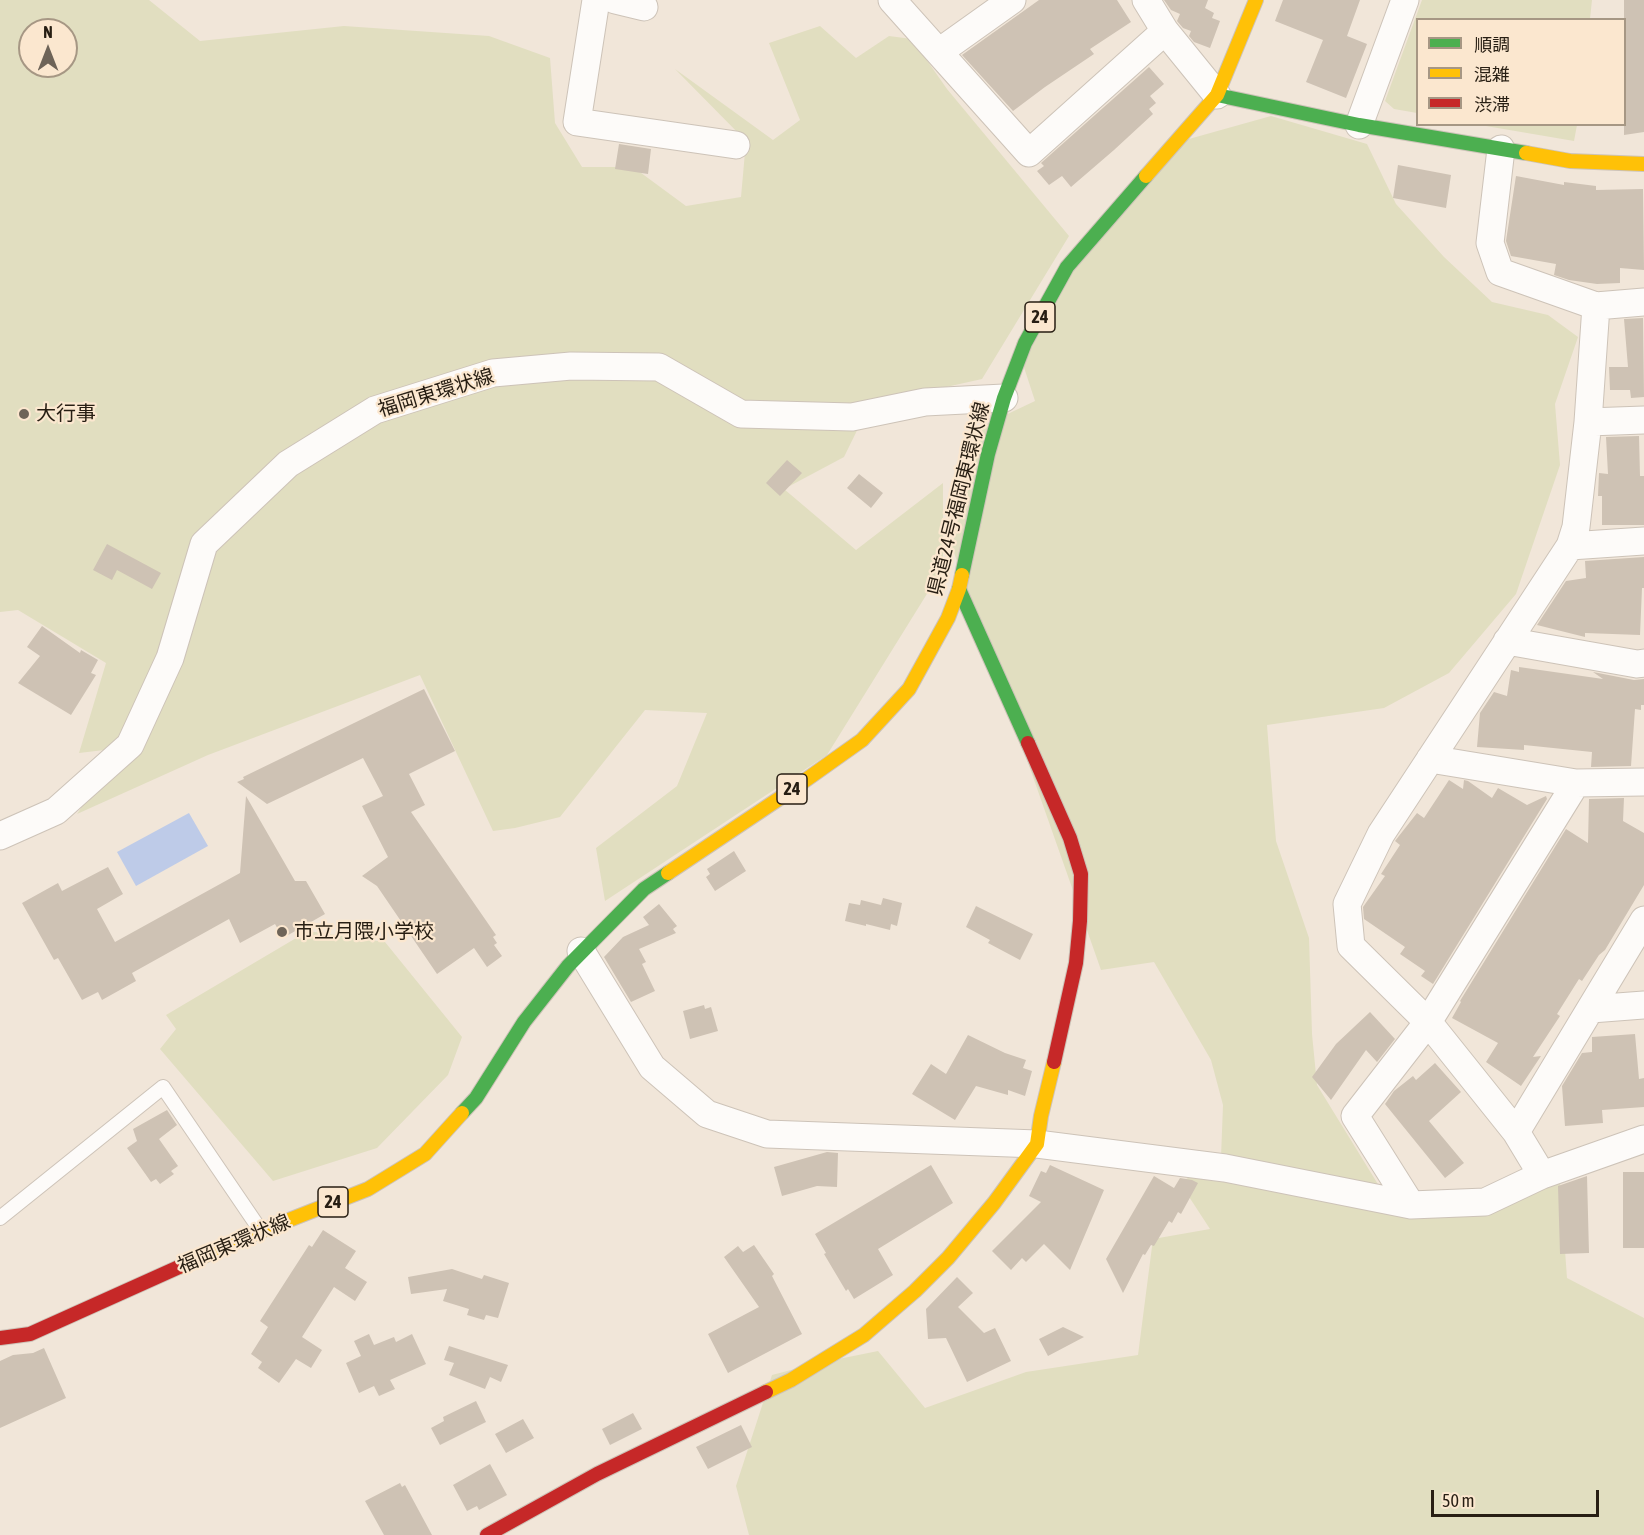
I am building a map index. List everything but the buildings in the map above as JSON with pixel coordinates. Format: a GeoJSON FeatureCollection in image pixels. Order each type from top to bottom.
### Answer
{"type":"FeatureCollection","features":[{"type":"Feature","properties":{"kind":"main road","name":"県道24号福岡東環状線"},"geometry":{"type":"LineString","coordinates":[[581,951],[644,888],[862,740],[909,689],[948,618],[959,589],[988,454],[1004,398],[1025,344],[1067,267],[1217,95],[1256,0]]}},
{"type":"Feature","properties":{"kind":"main road"},"geometry":{"type":"LineString","coordinates":[[1217,95],[1359,125],[1570,161],[1644,164]]}},
{"type":"Feature","properties":{"kind":"main road"},"geometry":{"type":"LineString","coordinates":[[487,1535],[597,1474],[791,1380],[864,1335],[915,1291],[948,1258],[994,1203],[1037,1144],[1041,1116],[1076,963],[1081,874],[1070,838],[959,589]]}},
{"type":"Feature","properties":{"kind":"main road","name":"福岡東環状線"},"geometry":{"type":"LineString","coordinates":[[0,1338],[30,1334],[261,1231],[368,1188],[425,1154],[476,1098],[524,1022],[581,951]]}},
{"type":"Feature","properties":{"kind":"street"},"geometry":{"type":"LineString","coordinates":[[596,0],[577,122],[736,145]]}},
{"type":"Feature","properties":{"kind":"street"},"geometry":{"type":"LineString","coordinates":[[615,0],[644,7]]}},
{"type":"Feature","properties":{"kind":"street"},"geometry":{"type":"LineString","coordinates":[[892,0],[1029,153],[1166,31]]}},
{"type":"Feature","properties":{"kind":"street"},"geometry":{"type":"LineString","coordinates":[[939,52],[1012,0]]}},
{"type":"Feature","properties":{"kind":"street"},"geometry":{"type":"LineString","coordinates":[[1146,0],[1166,31],[1217,95]]}},
{"type":"Feature","properties":{"kind":"street"},"geometry":{"type":"LineString","coordinates":[[1359,125],[1405,0]]}},
{"type":"Feature","properties":{"kind":"street"},"geometry":{"type":"LineString","coordinates":[[1501,149],[1490,243],[1500,272],[1596,306],[1644,302]]}},
{"type":"Feature","properties":{"kind":"street"},"geometry":{"type":"LineString","coordinates":[[1542,1175],[1516,1132],[1428,1022],[1351,946],[1347,904],[1381,834],[1570,546],[1576,527],[1588,422],[1596,306]]}},
{"type":"Feature","properties":{"kind":"street","name":"福岡東環状線"},"geometry":{"type":"LineString","coordinates":[[0,836],[56,812],[130,745],[170,658],[204,544],[288,464],[375,410],[493,373],[571,366],[659,367],[741,414],[852,417],[925,402],[1004,398]]}},
{"type":"Feature","properties":{"kind":"street"},"geometry":{"type":"LineString","coordinates":[[1588,422],[1644,420]]}},
{"type":"Feature","properties":{"kind":"street"},"geometry":{"type":"LineString","coordinates":[[1570,546],[1644,541]]}},
{"type":"Feature","properties":{"kind":"street"},"geometry":{"type":"LineString","coordinates":[[1507,641],[1637,664],[1644,663]]}},
{"type":"Feature","properties":{"kind":"street"},"geometry":{"type":"LineString","coordinates":[[1430,759],[1576,783],[1644,782]]}},
{"type":"Feature","properties":{"kind":"street"},"geometry":{"type":"LineString","coordinates":[[1411,1205],[1355,1116],[1428,1022],[1576,783]]}},
{"type":"Feature","properties":{"kind":"street"},"geometry":{"type":"LineString","coordinates":[[1516,1132],[1644,920]]}},
{"type":"Feature","properties":{"kind":"street"},"geometry":{"type":"LineString","coordinates":[[581,951],[652,1066],[707,1114],[767,1134],[1037,1144],[1225,1168],[1411,1205],[1485,1202],[1542,1175],[1644,1139]]}},
{"type":"Feature","properties":{"kind":"street"},"geometry":{"type":"LineString","coordinates":[[1591,1009],[1644,1005]]}},
{"type":"Feature","properties":{"kind":"lane"},"geometry":{"type":"LineString","coordinates":[[0,1218],[163,1087],[261,1231]]}},
{"type":"Feature","properties":{"kind":"shaded area"},"geometry":{"type":"Polygon","coordinates":[[[0,0],[149,0],[200,41],[344,26],[489,36],[550,58],[555,123],[582,167],[633,167],[686,206],[741,197],[746,141],[675,69],[773,140],[800,120],[769,43],[820,26],[856,58],[889,36],[912,39],[947,89],[1069,236],[982,379],[870,404],[844,457],[784,489],[856,550],[943,483],[943,568],[827,755],[605,901],[596,848],[677,786],[707,713],[645,710],[560,817],[515,828],[493,831],[420,675],[208,755],[77,814],[121,748],[79,753],[106,663],[18,610],[0,612],[0,0]]]}},
{"type":"Feature","properties":{"kind":"shaded area"},"geometry":{"type":"Polygon","coordinates":[[[1422,0],[1592,0],[1590,18],[1416,18],[1416,113],[1394,109],[1385,101],[1422,0]]]}},
{"type":"Feature","properties":{"kind":"shaded area"},"geometry":{"type":"Polygon","coordinates":[[[1271,116],[1367,144],[1396,204],[1444,257],[1492,302],[1548,315],[1578,337],[1555,404],[1560,465],[1516,594],[1449,673],[1384,708],[1267,725],[1276,841],[1309,938],[1312,1034],[1317,1085],[1395,1212],[1560,1181],[1567,1278],[1644,1318],[1644,1535],[749,1535],[736,1486],[772,1375],[878,1351],[925,1408],[1026,1372],[1138,1355],[1153,1239],[1210,1229],[1180,1183],[1221,1157],[1223,1105],[1211,1060],[1154,962],[1101,970],[952,547],[976,429],[1035,401],[1016,343],[1171,144],[1271,116]]]}},
{"type":"Feature","properties":{"kind":"shaded area"},"geometry":{"type":"Polygon","coordinates":[[[1486,126],[1577,126],[1574,141],[1486,126]]]}},
{"type":"Feature","properties":{"kind":"shaded area"},"geometry":{"type":"Polygon","coordinates":[[[308,931],[385,942],[462,1037],[448,1075],[377,1148],[273,1181],[160,1049],[176,1029],[166,1015],[308,931]]]}},
{"type":"Feature","properties":{"kind":"water"},"geometry":{"type":"Polygon","coordinates":[[[189,813],[208,846],[136,886],[117,852],[189,813]]]}},
{"type":"Feature","properties":{"kind":"traffic: fast"},"geometry":{"type":"LineString","coordinates":[[1217,95],[1359,125],[1526,153]]}},
{"type":"Feature","properties":{"kind":"traffic: fast"},"geometry":{"type":"LineString","coordinates":[[962,575],[988,454],[1004,398],[1025,343],[1067,267],[1146,176]]}},
{"type":"Feature","properties":{"kind":"traffic: fast"},"geometry":{"type":"LineString","coordinates":[[959,589],[1028,743]]}},
{"type":"Feature","properties":{"kind":"traffic: fast"},"geometry":{"type":"LineString","coordinates":[[462,1113],[476,1098],[524,1022],[568,966],[644,889],[668,873]]}},
{"type":"Feature","properties":{"kind":"traffic: slow"},"geometry":{"type":"LineString","coordinates":[[1146,176],[1217,95],[1256,0]]}},
{"type":"Feature","properties":{"kind":"traffic: slow"},"geometry":{"type":"LineString","coordinates":[[1526,153],[1570,161],[1644,164]]}},
{"type":"Feature","properties":{"kind":"traffic: slow"},"geometry":{"type":"LineString","coordinates":[[668,873],[862,740],[909,689],[948,618],[962,575]]}},
{"type":"Feature","properties":{"kind":"traffic: slow"},"geometry":{"type":"LineString","coordinates":[[766,1392],[791,1380],[864,1335],[915,1291],[948,1258],[994,1203],[1037,1144],[1054,1062]]}},
{"type":"Feature","properties":{"kind":"traffic: slow"},"geometry":{"type":"LineString","coordinates":[[179,1267],[261,1231],[368,1189],[425,1154],[462,1113]]}},
{"type":"Feature","properties":{"kind":"traffic: jam"},"geometry":{"type":"LineString","coordinates":[[1028,743],[1070,838],[1081,874],[1076,963],[1054,1062]]}},
{"type":"Feature","properties":{"kind":"traffic: jam"},"geometry":{"type":"LineString","coordinates":[[0,1338],[30,1334],[179,1267]]}},
{"type":"Feature","properties":{"kind":"traffic: jam"},"geometry":{"type":"LineString","coordinates":[[487,1535],[597,1474],[766,1392]]}},
{"type":"Feature","properties":{"kind":"place","name":"大行事"},"geometry":{"type":"Point","coordinates":[24,414]}},
{"type":"Feature","properties":{"kind":"place","name":"市立月隈小学校"},"geometry":{"type":"Point","coordinates":[282,932]}}]}
